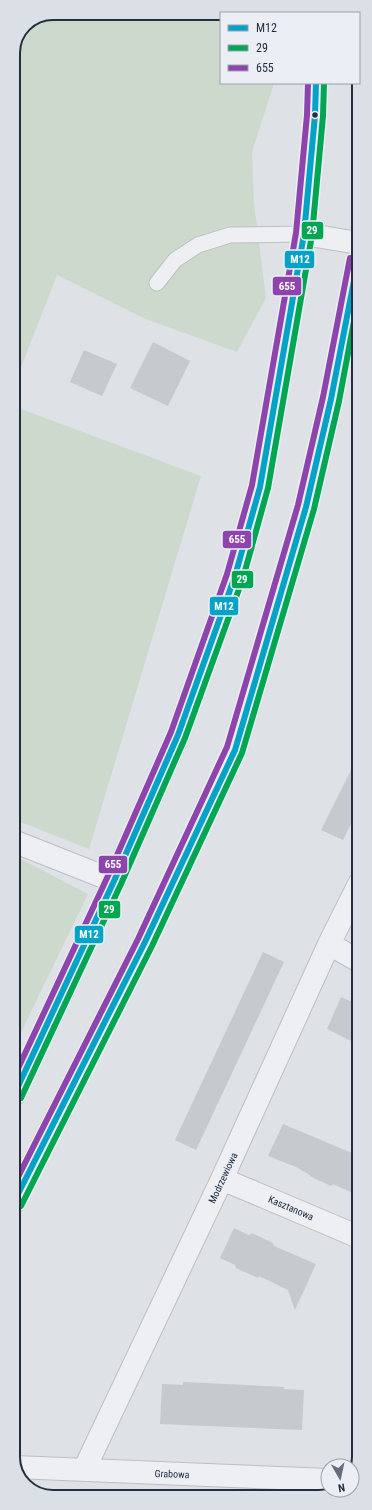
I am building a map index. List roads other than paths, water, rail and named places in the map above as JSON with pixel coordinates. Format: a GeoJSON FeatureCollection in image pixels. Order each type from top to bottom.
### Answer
{"type":"FeatureCollection","features":[{"type":"Feature","properties":{"kind":"main road"},"geometry":{"type":"LineString","coordinates":[[20,1082],[114,881],[178,735],[236,576],[260,487],[304,234],[315,115],[316,84]]}},
{"type":"Feature","properties":{"kind":"main road"},"geometry":{"type":"LineString","coordinates":[[20,1190],[145,942],[234,750],[306,507],[331,399],[352,291]]}},
{"type":"Feature","properties":{"kind":"street"},"geometry":{"type":"LineString","coordinates":[[304,234],[352,242]]}},
{"type":"Feature","properties":{"kind":"street"},"geometry":{"type":"LineString","coordinates":[[20,844],[114,881]]}},
{"type":"Feature","properties":{"kind":"street","name":"Modrzewiowa"},"geometry":{"type":"LineString","coordinates":[[84,1470],[222,1179],[329,944],[352,898]]}},
{"type":"Feature","properties":{"kind":"street"},"geometry":{"type":"LineString","coordinates":[[329,944],[352,957]]}},
{"type":"Feature","properties":{"kind":"street","name":"Kasztanowa"},"geometry":{"type":"LineString","coordinates":[[222,1179],[352,1235]]}},
{"type":"Feature","properties":{"kind":"street","name":"Grabowa"},"geometry":{"type":"LineString","coordinates":[[22,1467],[320,1480]]}},
{"type":"Feature","properties":{"kind":"lane"},"geometry":{"type":"LineString","coordinates":[[157,283],[175,260],[198,245],[230,235],[304,234]]}}]}
